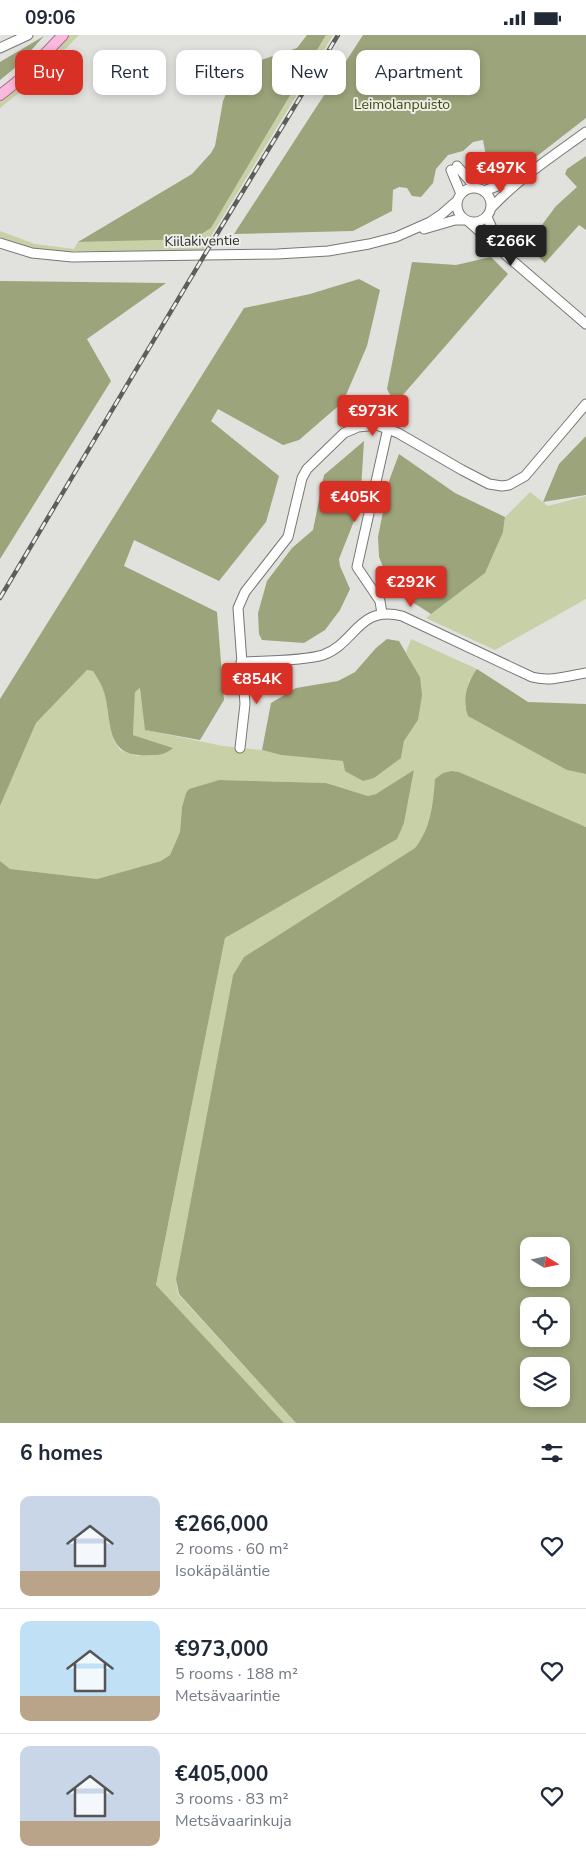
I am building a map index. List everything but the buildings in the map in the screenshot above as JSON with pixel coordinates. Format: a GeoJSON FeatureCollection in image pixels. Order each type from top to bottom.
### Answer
{"type":"FeatureCollection","features":[{"type":"Feature","properties":{"kind":"main road"},"geometry":{"type":"LineString","coordinates":[[0,95],[23,77],[63,35]]}},
{"type":"Feature","properties":{"kind":"street"},"geometry":{"type":"LineString","coordinates":[[0,48],[28,35]]}},
{"type":"Feature","properties":{"kind":"street"},"geometry":{"type":"LineString","coordinates":[[466,221],[478,222],[489,213],[505,193],[527,174],[586,132]]}},
{"type":"Feature","properties":{"kind":"street"},"geometry":{"type":"LineString","coordinates":[[507,256],[494,235],[489,213],[490,199],[454,168],[459,197],[458,213],[466,221],[586,324]]}},
{"type":"Feature","properties":{"kind":"street"},"geometry":{"type":"LineString","coordinates":[[459,197],[467,189],[480,190],[527,174]]}},
{"type":"Feature","properties":{"kind":"street","name":"Kiilakiventie"},"geometry":{"type":"LineString","coordinates":[[405,234],[442,215],[459,197]]}},
{"type":"Feature","properties":{"kind":"street","name":"Kiilakiventie"},"geometry":{"type":"LineString","coordinates":[[0,243],[32,253],[72,257],[277,254],[328,251],[369,245],[455,220],[466,221]]}},
{"type":"Feature","properties":{"kind":"street"},"geometry":{"type":"LineString","coordinates":[[240,748],[245,704],[237,615],[240,600],[288,537],[304,473],[344,433],[366,425],[388,428],[489,484],[502,486],[515,482],[525,476],[586,403]]}},
{"type":"Feature","properties":{"kind":"street"},"geometry":{"type":"LineString","coordinates":[[382,614],[380,601],[357,567],[388,428]]}},
{"type":"Feature","properties":{"kind":"street"},"geometry":{"type":"LineString","coordinates":[[241,662],[302,658],[325,654],[335,648],[368,618],[382,614],[402,617],[539,679],[555,679],[586,673]]}},
{"type":"Feature","properties":{"kind":"green space"},"geometry":{"type":"Polygon","coordinates":[[[69,35],[79,35],[64,50],[54,50],[69,35]]]}},
{"type":"Feature","properties":{"kind":"green space"},"geometry":{"type":"Polygon","coordinates":[[[307,35],[326,35],[317,50],[291,50],[297,48],[307,35]]]}},
{"type":"Feature","properties":{"kind":"green space"},"geometry":{"type":"Polygon","coordinates":[[[326,35],[333,35],[324,50],[317,50],[326,35]]]}},
{"type":"Feature","properties":{"kind":"green space","name":"Leimolanpuisto"},"geometry":{"type":"Polygon","coordinates":[[[363,35],[586,35],[586,118],[537,156],[486,156],[483,140],[473,142],[463,151],[448,155],[436,169],[433,183],[421,197],[412,196],[407,188],[399,187],[393,190],[392,211],[353,231],[234,234],[324,95],[346,95],[346,61],[363,35]]]}},
{"type":"Feature","properties":{"kind":"green space"},"geometry":{"type":"Polygon","coordinates":[[[44,36],[31,50],[20,50],[44,36]]]}},
{"type":"Feature","properties":{"kind":"green space"},"geometry":{"type":"Polygon","coordinates":[[[15,53],[15,68],[0,80],[0,62],[15,53]]]}},
{"type":"Feature","properties":{"kind":"green space"},"geometry":{"type":"Polygon","coordinates":[[[272,56],[272,95],[290,95],[211,228],[193,239],[78,242],[192,174],[215,146],[225,95],[262,95],[262,60],[272,56]]]}},
{"type":"Feature","properties":{"kind":"green space"},"geometry":{"type":"Polygon","coordinates":[[[15,88],[16,95],[0,108],[0,100],[15,88]]]}},
{"type":"Feature","properties":{"kind":"green space"},"geometry":{"type":"Polygon","coordinates":[[[290,95],[297,95],[202,251],[53,251],[33,248],[0,237],[0,231],[35,244],[74,249],[78,242],[193,238],[211,228],[290,95]]]}},
{"type":"Feature","properties":{"kind":"green space"},"geometry":{"type":"Polygon","coordinates":[[[586,156],[586,230],[579,225],[545,263],[527,245],[556,206],[577,187],[565,174],[567,169],[586,156]]]}},
{"type":"Feature","properties":{"kind":"green space"},"geometry":{"type":"Polygon","coordinates":[[[491,257],[508,274],[395,404],[387,389],[412,262],[456,265],[491,257]]]}},
{"type":"Feature","properties":{"kind":"green space"},"geometry":{"type":"Polygon","coordinates":[[[359,279],[380,290],[367,346],[343,402],[299,440],[283,445],[218,409],[211,421],[279,476],[266,522],[219,581],[134,540],[124,566],[217,612],[224,700],[200,740],[145,730],[140,688],[135,692],[133,735],[173,748],[155,755],[134,754],[124,751],[117,744],[113,736],[102,687],[93,671],[87,670],[36,723],[0,806],[0,699],[244,308],[310,294],[359,279]]]}},
{"type":"Feature","properties":{"kind":"green space"},"geometry":{"type":"Polygon","coordinates":[[[0,281],[166,283],[87,339],[111,381],[0,559],[0,281]]]}},
{"type":"Feature","properties":{"kind":"green space"},"geometry":{"type":"Polygon","coordinates":[[[586,436],[586,495],[543,502],[559,464],[586,436]]]}},
{"type":"Feature","properties":{"kind":"green space"},"geometry":{"type":"Polygon","coordinates":[[[364,441],[360,506],[339,559],[350,589],[340,610],[325,630],[304,643],[262,640],[259,634],[258,613],[267,581],[292,548],[313,530],[324,475],[364,441]]]}},
{"type":"Feature","properties":{"kind":"green space"},"geometry":{"type":"Polygon","coordinates":[[[399,454],[455,493],[505,517],[503,532],[485,573],[431,614],[392,589],[379,557],[378,537],[389,481],[399,454]]]}},
{"type":"Feature","properties":{"kind":"green space"},"geometry":{"type":"Polygon","coordinates":[[[530,492],[548,506],[586,496],[586,599],[495,650],[426,618],[503,532],[505,517],[530,492]]]}},
{"type":"Feature","properties":{"kind":"green space"},"geometry":{"type":"Polygon","coordinates":[[[387,639],[399,641],[420,677],[422,695],[418,720],[404,741],[401,758],[374,778],[363,781],[345,771],[343,761],[281,755],[262,750],[271,703],[296,688],[338,681],[355,672],[376,648],[387,639]]]}},
{"type":"Feature","properties":{"kind":"green space"},"geometry":{"type":"Polygon","coordinates":[[[411,639],[477,669],[469,681],[465,707],[567,770],[586,774],[586,827],[459,772],[452,771],[435,779],[428,824],[415,848],[244,957],[233,975],[176,1279],[178,1294],[296,1423],[284,1423],[156,1286],[225,938],[396,839],[404,823],[414,771],[376,794],[368,796],[326,783],[219,780],[190,789],[186,793],[182,807],[180,832],[170,855],[161,861],[97,879],[10,869],[0,861],[0,806],[36,723],[87,670],[93,671],[104,690],[114,740],[120,750],[137,756],[173,748],[133,735],[135,691],[141,688],[146,730],[223,746],[262,750],[281,755],[343,761],[401,758],[404,741],[418,720],[420,677],[406,652],[411,639]]]}},
{"type":"Feature","properties":{"kind":"green space"},"geometry":{"type":"Polygon","coordinates":[[[477,669],[528,702],[586,704],[586,774],[567,770],[468,716],[465,704],[467,691],[477,669]]]}},
{"type":"Feature","properties":{"kind":"green space"},"geometry":{"type":"Polygon","coordinates":[[[414,770],[404,823],[397,839],[225,938],[156,1285],[284,1423],[0,1423],[0,861],[10,869],[97,879],[161,861],[170,855],[180,832],[182,807],[189,789],[219,780],[326,783],[368,796],[376,794],[414,770]]]}},
{"type":"Feature","properties":{"kind":"green space"},"geometry":{"type":"Polygon","coordinates":[[[459,772],[586,827],[586,1423],[296,1423],[179,1294],[176,1279],[233,975],[244,957],[415,848],[428,824],[435,779],[443,773],[459,772]]]}},
{"type":"Feature","properties":{"kind":"railway"},"geometry":{"type":"LineString","coordinates":[[0,598],[338,35]]}}]}
